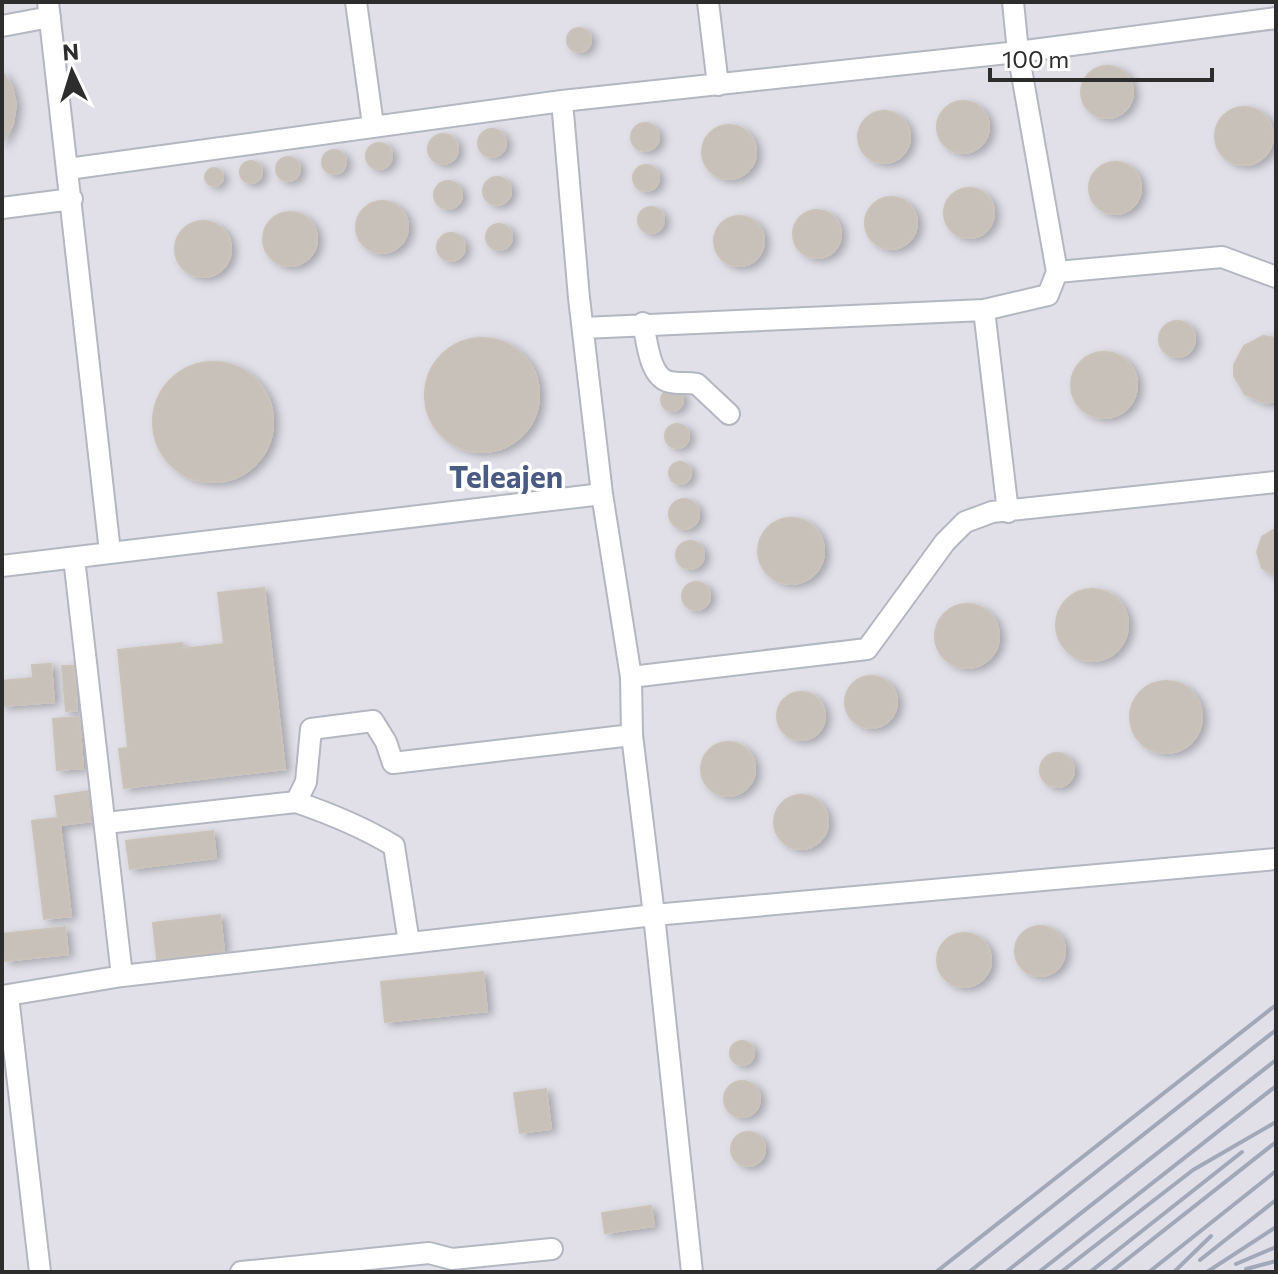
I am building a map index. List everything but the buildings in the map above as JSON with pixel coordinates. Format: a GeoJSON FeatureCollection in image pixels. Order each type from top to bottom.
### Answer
{"type":"FeatureCollection","features":[{"type":"Feature","properties":{"kind":"lane"},"geometry":{"type":"LineString","coordinates":[[356,2],[373,125]]}},
{"type":"Feature","properties":{"kind":"lane"},"geometry":{"type":"LineString","coordinates":[[708,2],[718,85]]}},
{"type":"Feature","properties":{"kind":"lane"},"geometry":{"type":"LineString","coordinates":[[583,328],[984,310],[1048,295],[1057,272],[1018,52],[1013,2]]}},
{"type":"Feature","properties":{"kind":"lane"},"geometry":{"type":"LineString","coordinates":[[2,26],[49,10],[110,552]]}},
{"type":"Feature","properties":{"kind":"lane"},"geometry":{"type":"LineString","coordinates":[[68,169],[562,101],[1018,52],[1276,18]]}},
{"type":"Feature","properties":{"kind":"lane"},"geometry":{"type":"LineString","coordinates":[[562,101],[602,494],[631,677],[632,735],[692,1272]]}},
{"type":"Feature","properties":{"kind":"lane"},"geometry":{"type":"LineString","coordinates":[[2,208],[72,199]]}},
{"type":"Feature","properties":{"kind":"lane"},"geometry":{"type":"LineString","coordinates":[[1057,272],[1222,257],[1276,277]]}},
{"type":"Feature","properties":{"kind":"lane"},"geometry":{"type":"LineString","coordinates":[[984,310],[1008,512]]}},
{"type":"Feature","properties":{"kind":"lane"},"geometry":{"type":"LineString","coordinates":[[643,323],[650,354],[661,377],[669,382],[697,384],[729,414]]}},
{"type":"Feature","properties":{"kind":"lane"},"geometry":{"type":"LineString","coordinates":[[631,677],[867,649],[945,542],[965,522],[992,512],[1276,482]]}},
{"type":"Feature","properties":{"kind":"lane"},"geometry":{"type":"LineString","coordinates":[[2,566],[602,494]]}},
{"type":"Feature","properties":{"kind":"lane"},"geometry":{"type":"LineString","coordinates":[[74,558],[122,976]]}},
{"type":"Feature","properties":{"kind":"lane"},"geometry":{"type":"LineString","coordinates":[[296,802],[306,782],[311,729],[373,721],[386,742],[393,763],[632,735]]}},
{"type":"Feature","properties":{"kind":"lane"},"geometry":{"type":"LineString","coordinates":[[106,823],[296,802],[365,828],[394,846],[409,943]]}},
{"type":"Feature","properties":{"kind":"lane"},"geometry":{"type":"LineString","coordinates":[[40,1272],[5,996],[122,976],[654,915],[1276,859]]}},
{"type":"Feature","properties":{"kind":"lane"},"geometry":{"type":"LineString","coordinates":[[241,1272],[429,1253],[452,1266],[552,1249]]}},
{"type":"Feature","properties":{"kind":"shaded area"},"geometry":{"type":"Polygon","coordinates":[[[2,2],[1276,2],[1276,1272],[2,1272],[2,2]]]}},
{"type":"Feature","properties":{"kind":"railway"},"geometry":{"type":"LineString","coordinates":[[936,1272],[1276,1005]]}},
{"type":"Feature","properties":{"kind":"railway"},"geometry":{"type":"LineString","coordinates":[[969,1272],[1276,1030]]}},
{"type":"Feature","properties":{"kind":"railway"},"geometry":{"type":"LineString","coordinates":[[1006,1272],[1276,1060]]}},
{"type":"Feature","properties":{"kind":"railway"},"geometry":{"type":"LineString","coordinates":[[1039,1272],[1276,1086]]}},
{"type":"Feature","properties":{"kind":"railway"},"geometry":{"type":"LineString","coordinates":[[1061,1272],[1193,1170],[1276,1122]]}},
{"type":"Feature","properties":{"kind":"railway"},"geometry":{"type":"LineString","coordinates":[[1111,1272],[1276,1142]]}},
{"type":"Feature","properties":{"kind":"railway"},"geometry":{"type":"LineString","coordinates":[[1090,1272],[1242,1152]]}},
{"type":"Feature","properties":{"kind":"railway"},"geometry":{"type":"LineString","coordinates":[[1149,1272],[1276,1171]]}},
{"type":"Feature","properties":{"kind":"railway"},"geometry":{"type":"LineString","coordinates":[[1200,1260],[1276,1200]]}},
{"type":"Feature","properties":{"kind":"railway"},"geometry":{"type":"LineString","coordinates":[[1207,1272],[1276,1227]]}},
{"type":"Feature","properties":{"kind":"railway"},"geometry":{"type":"LineString","coordinates":[[1174,1272],[1211,1236]]}},
{"type":"Feature","properties":{"kind":"railway"},"geometry":{"type":"LineString","coordinates":[[1236,1264],[1276,1247]]}},
{"type":"Feature","properties":{"kind":"railway"},"geometry":{"type":"LineString","coordinates":[[1246,1269],[1276,1261]]}},
{"type":"Feature","properties":{"kind":"district","name":"Teleajen"},"geometry":{"type":"Point","coordinates":[506,475]}}]}
